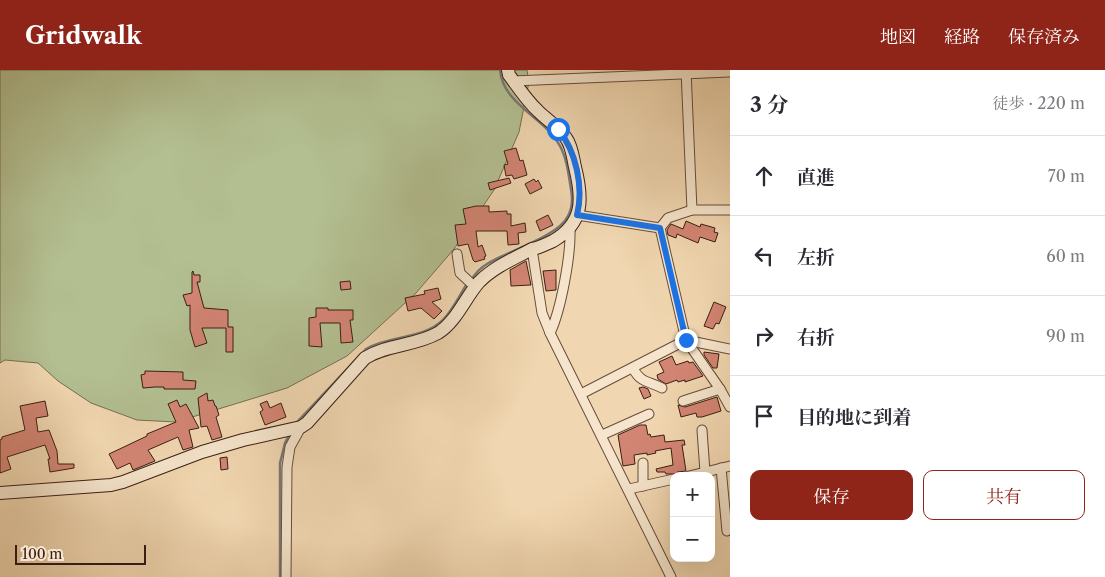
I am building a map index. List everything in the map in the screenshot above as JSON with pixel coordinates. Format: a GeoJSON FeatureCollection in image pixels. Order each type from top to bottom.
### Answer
{"type":"FeatureCollection","features":[{"type":"Feature","properties":{"kind":"street"},"geometry":{"type":"LineString","coordinates":[[686,72],[692,210]]}},
{"type":"Feature","properties":{"kind":"street"},"geometry":{"type":"LineString","coordinates":[[511,75],[730,72]]}},
{"type":"Feature","properties":{"kind":"street"},"geometry":{"type":"LineString","coordinates":[[0,493],[111,485],[202,452],[296,428],[307,423],[365,358],[377,351],[437,334],[446,327],[472,284],[490,272],[563,235],[570,229],[580,206],[578,181],[572,152],[567,140],[537,110],[511,75]]}},
{"type":"Feature","properties":{"kind":"street"},"geometry":{"type":"LineString","coordinates":[[660,228],[668,218],[692,210],[730,210]]}},
{"type":"Feature","properties":{"kind":"street"},"geometry":{"type":"LineString","coordinates":[[577,215],[660,228]]}},
{"type":"Feature","properties":{"kind":"street"},"geometry":{"type":"LineString","coordinates":[[660,228],[686,340],[720,388],[730,407]]}},
{"type":"Feature","properties":{"kind":"street"},"geometry":{"type":"LineString","coordinates":[[550,333],[556,320],[570,243],[570,229]]}},
{"type":"Feature","properties":{"kind":"street"},"geometry":{"type":"LineString","coordinates":[[532,250],[542,313],[550,333],[602,434],[671,577]]}},
{"type":"Feature","properties":{"kind":"street"},"geometry":{"type":"LineString","coordinates":[[457,254],[458,269],[472,284]]}},
{"type":"Feature","properties":{"kind":"street"},"geometry":{"type":"LineString","coordinates":[[581,394],[686,340],[730,349]]}},
{"type":"Feature","properties":{"kind":"street"},"geometry":{"type":"LineString","coordinates":[[633,368],[636,375],[641,379],[662,388]]}},
{"type":"Feature","properties":{"kind":"street"},"geometry":{"type":"LineString","coordinates":[[683,401],[720,388]]}},
{"type":"Feature","properties":{"kind":"street"},"geometry":{"type":"LineString","coordinates":[[602,434],[649,414]]}},
{"type":"Feature","properties":{"kind":"street"},"geometry":{"type":"LineString","coordinates":[[286,577],[287,467],[290,447],[296,428]]}},
{"type":"Feature","properties":{"kind":"street"},"geometry":{"type":"LineString","coordinates":[[702,430],[705,472],[726,467],[727,531]]}},
{"type":"Feature","properties":{"kind":"street"},"geometry":{"type":"LineString","coordinates":[[643,463],[644,486]]}},
{"type":"Feature","properties":{"kind":"street"},"geometry":{"type":"LineString","coordinates":[[629,489],[670,480]]}},
{"type":"Feature","properties":{"kind":"green space"},"geometry":{"type":"Polygon","coordinates":[[[0,70],[527,70],[529,82],[519,132],[494,190],[454,249],[416,293],[347,356],[287,388],[176,422],[137,420],[91,403],[58,381],[38,363],[5,360],[0,363],[0,70]]]}},
{"type":"Feature","properties":{"kind":"building"},"geometry":{"type":"Polygon","coordinates":[[[516,148],[520,161],[523,160],[527,175],[514,179],[512,175],[506,176],[504,165],[508,164],[504,151],[516,148]]]}},
{"type":"Feature","properties":{"kind":"building"},"geometry":{"type":"Polygon","coordinates":[[[509,178],[511,183],[490,190],[488,183],[509,178]]]}},
{"type":"Feature","properties":{"kind":"building"},"geometry":{"type":"Polygon","coordinates":[[[534,179],[536,182],[538,180],[542,188],[530,194],[525,184],[534,179]]]}},
{"type":"Feature","properties":{"kind":"building"},"geometry":{"type":"Polygon","coordinates":[[[489,206],[489,212],[507,211],[507,214],[511,214],[511,226],[525,223],[526,232],[518,233],[519,244],[508,245],[507,231],[476,231],[478,247],[482,245],[486,256],[484,257],[485,259],[475,262],[468,244],[458,246],[455,225],[466,224],[463,209],[489,206]]]}},
{"type":"Feature","properties":{"kind":"building"},"geometry":{"type":"Polygon","coordinates":[[[548,215],[553,225],[540,231],[536,221],[548,215]]]}},
{"type":"Feature","properties":{"kind":"building"},"geometry":{"type":"Polygon","coordinates":[[[686,221],[700,227],[701,224],[715,228],[714,232],[718,233],[715,242],[700,237],[698,243],[677,234],[676,238],[668,235],[667,230],[671,224],[683,229],[686,221]]]}},
{"type":"Feature","properties":{"kind":"building"},"geometry":{"type":"Polygon","coordinates":[[[526,261],[531,285],[511,286],[510,270],[526,261]]]}},
{"type":"Feature","properties":{"kind":"building"},"geometry":{"type":"Polygon","coordinates":[[[556,270],[556,290],[546,291],[543,271],[556,270]]]}},
{"type":"Feature","properties":{"kind":"building"},"geometry":{"type":"Polygon","coordinates":[[[193,271],[194,275],[200,275],[200,282],[197,282],[204,308],[228,310],[228,327],[233,327],[233,352],[226,352],[226,328],[202,328],[207,343],[195,347],[190,330],[190,305],[187,306],[183,295],[192,293],[193,271]]]}},
{"type":"Feature","properties":{"kind":"building"},"geometry":{"type":"Polygon","coordinates":[[[350,281],[351,289],[341,290],[340,282],[350,281]]]}},
{"type":"Feature","properties":{"kind":"building"},"geometry":{"type":"Polygon","coordinates":[[[438,288],[441,299],[432,302],[442,311],[434,319],[421,308],[408,311],[405,298],[425,294],[424,291],[438,288]]]}},
{"type":"Feature","properties":{"kind":"building"},"geometry":{"type":"Polygon","coordinates":[[[714,302],[726,307],[719,324],[716,323],[713,329],[704,326],[714,302]]]}},
{"type":"Feature","properties":{"kind":"building"},"geometry":{"type":"Polygon","coordinates":[[[316,308],[353,310],[353,320],[350,320],[353,342],[341,343],[340,323],[320,323],[322,347],[309,346],[309,318],[316,317],[316,308]]]}},
{"type":"Feature","properties":{"kind":"building"},"geometry":{"type":"Polygon","coordinates":[[[704,352],[719,354],[717,368],[713,368],[704,352]]]}},
{"type":"Feature","properties":{"kind":"building"},"geometry":{"type":"Polygon","coordinates":[[[672,356],[676,365],[688,361],[689,363],[693,362],[703,376],[685,382],[685,380],[678,382],[677,380],[666,384],[658,379],[657,375],[664,372],[659,362],[672,356]]]}},
{"type":"Feature","properties":{"kind":"building"},"geometry":{"type":"Polygon","coordinates":[[[145,371],[183,372],[183,380],[196,381],[195,389],[143,388],[141,375],[145,374],[145,371]]]}},
{"type":"Feature","properties":{"kind":"building"},"geometry":{"type":"Polygon","coordinates":[[[639,388],[648,389],[651,396],[644,399],[639,388]]]}},
{"type":"Feature","properties":{"kind":"building"},"geometry":{"type":"Polygon","coordinates":[[[207,393],[208,401],[213,400],[216,406],[219,415],[216,417],[222,437],[212,440],[207,426],[201,427],[198,398],[207,393]]]}},
{"type":"Feature","properties":{"kind":"building"},"geometry":{"type":"Polygon","coordinates":[[[717,397],[721,411],[702,417],[697,417],[696,413],[681,417],[678,405],[685,407],[717,397]]]}},
{"type":"Feature","properties":{"kind":"building"},"geometry":{"type":"Polygon","coordinates":[[[177,400],[180,407],[186,404],[199,428],[189,430],[193,447],[183,450],[178,437],[148,450],[155,461],[133,470],[130,463],[117,469],[109,454],[147,436],[147,434],[176,422],[168,404],[177,400]]]}},
{"type":"Feature","properties":{"kind":"building"},"geometry":{"type":"Polygon","coordinates":[[[45,401],[48,416],[36,418],[38,432],[49,430],[57,451],[58,464],[74,464],[74,468],[50,472],[48,459],[50,459],[45,445],[7,457],[11,469],[0,473],[0,440],[2,437],[25,430],[20,406],[45,401]]]}},
{"type":"Feature","properties":{"kind":"building"},"geometry":{"type":"Polygon","coordinates":[[[267,401],[270,408],[281,403],[286,417],[265,425],[260,412],[263,410],[260,404],[267,401]]]}},
{"type":"Feature","properties":{"kind":"building"},"geometry":{"type":"Polygon","coordinates":[[[640,425],[646,425],[648,435],[650,434],[651,437],[664,435],[665,442],[684,440],[685,445],[682,445],[686,471],[670,472],[670,474],[657,472],[656,469],[673,465],[671,448],[655,451],[656,453],[647,455],[647,453],[634,455],[635,464],[623,466],[618,435],[640,425]]]}},
{"type":"Feature","properties":{"kind":"building"},"geometry":{"type":"Polygon","coordinates":[[[227,457],[228,469],[221,470],[220,458],[227,457]]]}},
{"type":"Feature","properties":{"kind":"waterway"},"geometry":{"type":"LineString","coordinates":[[471,280],[487,264],[554,231],[568,216],[572,204],[568,168],[560,146],[545,127],[516,102],[503,82],[500,70]]}},
{"type":"Feature","properties":{"kind":"waterway"},"geometry":{"type":"LineString","coordinates":[[297,422],[366,349],[385,341],[426,331],[435,326],[450,312],[467,284]]}},
{"type":"Feature","properties":{"kind":"waterway"},"geometry":{"type":"LineString","coordinates":[[280,577],[280,463],[289,435]]}},
{"type":"Feature","properties":{"kind":"route"},"geometry":{"type":"LineString","coordinates":[[558,129],[567,140],[572,152],[578,181],[580,206],[577,215],[660,228],[686,340]]}}]}
